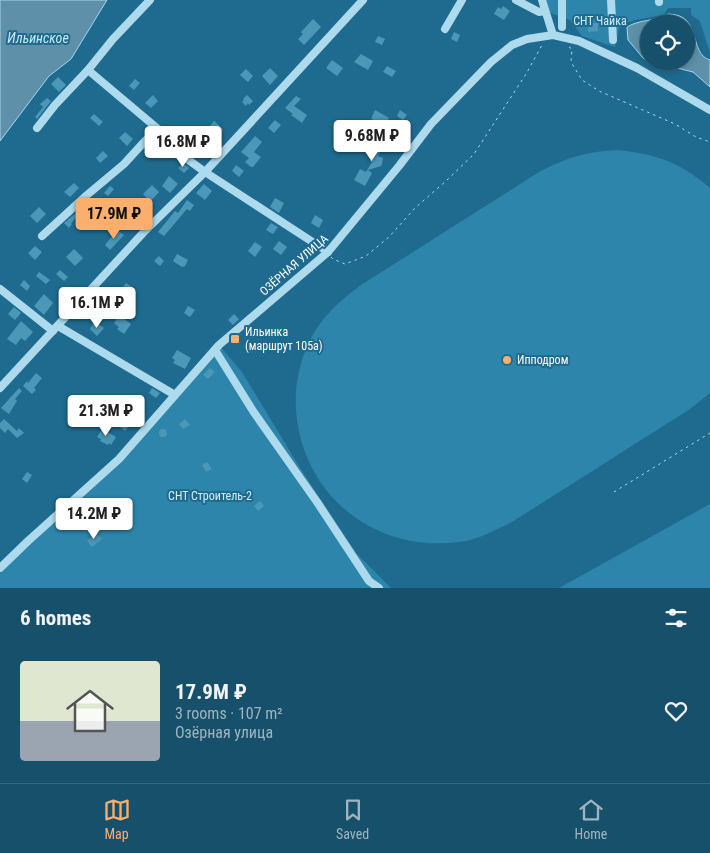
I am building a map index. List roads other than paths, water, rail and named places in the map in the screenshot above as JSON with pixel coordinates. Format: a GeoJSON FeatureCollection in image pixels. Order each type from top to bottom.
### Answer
{"type":"FeatureCollection","features":[{"type":"Feature","properties":{"kind":"street"},"geometry":{"type":"LineString","coordinates":[[37,128],[55,105],[150,0]]}},
{"type":"Feature","properties":{"kind":"street"},"geometry":{"type":"LineString","coordinates":[[0,388],[363,0]]}},
{"type":"Feature","properties":{"kind":"street"},"geometry":{"type":"LineString","coordinates":[[445,29],[462,0]]}},
{"type":"Feature","properties":{"kind":"street"},"geometry":{"type":"LineString","coordinates":[[516,0],[539,12],[545,11]]}},
{"type":"Feature","properties":{"kind":"street"},"geometry":{"type":"LineString","coordinates":[[542,0],[553,35],[578,41],[605,52],[710,110]]}},
{"type":"Feature","properties":{"kind":"street"},"geometry":{"type":"LineString","coordinates":[[562,0],[562,27]]}},
{"type":"Feature","properties":{"kind":"street"},"geometry":{"type":"LineString","coordinates":[[611,0],[613,40]]}},
{"type":"Feature","properties":{"kind":"street","name":"ОЗЁРНАЯ УЛИЦА"},"geometry":{"type":"LineString","coordinates":[[0,568],[119,459],[215,350],[328,252],[431,124],[491,62],[520,41],[553,35]]}},
{"type":"Feature","properties":{"kind":"street"},"geometry":{"type":"LineString","coordinates":[[88,70],[158,129],[168,144],[204,172],[328,252]]}},
{"type":"Feature","properties":{"kind":"street"},"geometry":{"type":"LineString","coordinates":[[42,236],[86,195],[124,164],[158,129]]}},
{"type":"Feature","properties":{"kind":"street"},"geometry":{"type":"LineString","coordinates":[[0,289],[56,328],[175,394]]}},
{"type":"Feature","properties":{"kind":"street"},"geometry":{"type":"LineString","coordinates":[[215,350],[253,412],[317,502],[369,580],[379,588]]}},
{"type":"Feature","properties":{"kind":"water","name":"Ильинское"},"geometry":{"type":"Polygon","coordinates":[[[0,0],[107,0],[71,59],[49,76],[0,141],[0,0]]]}},
{"type":"Feature","properties":{"kind":"water"},"geometry":{"type":"Polygon","coordinates":[[[640,22],[640,54],[628,40],[627,27],[640,22]]]}},
{"type":"Feature","properties":{"kind":"water"},"geometry":{"type":"Polygon","coordinates":[[[695,38],[703,56],[710,60],[710,87],[693,72],[685,70],[695,70],[695,38]]]}},
{"type":"Feature","properties":{"kind":"place","name":"Ильинка (маршрут 105а)"},"geometry":{"type":"Point","coordinates":[235,339]}},
{"type":"Feature","properties":{"kind":"place","name":"Ипподром"},"geometry":{"type":"Point","coordinates":[507,360]}},
{"type":"Feature","properties":{"kind":"park label","name":"СНТ Чайка"},"geometry":{"type":"Point","coordinates":[600,21]}},
{"type":"Feature","properties":{"kind":"park label","name":"СНТ Строитель-2"},"geometry":{"type":"Point","coordinates":[210,496]}}]}
